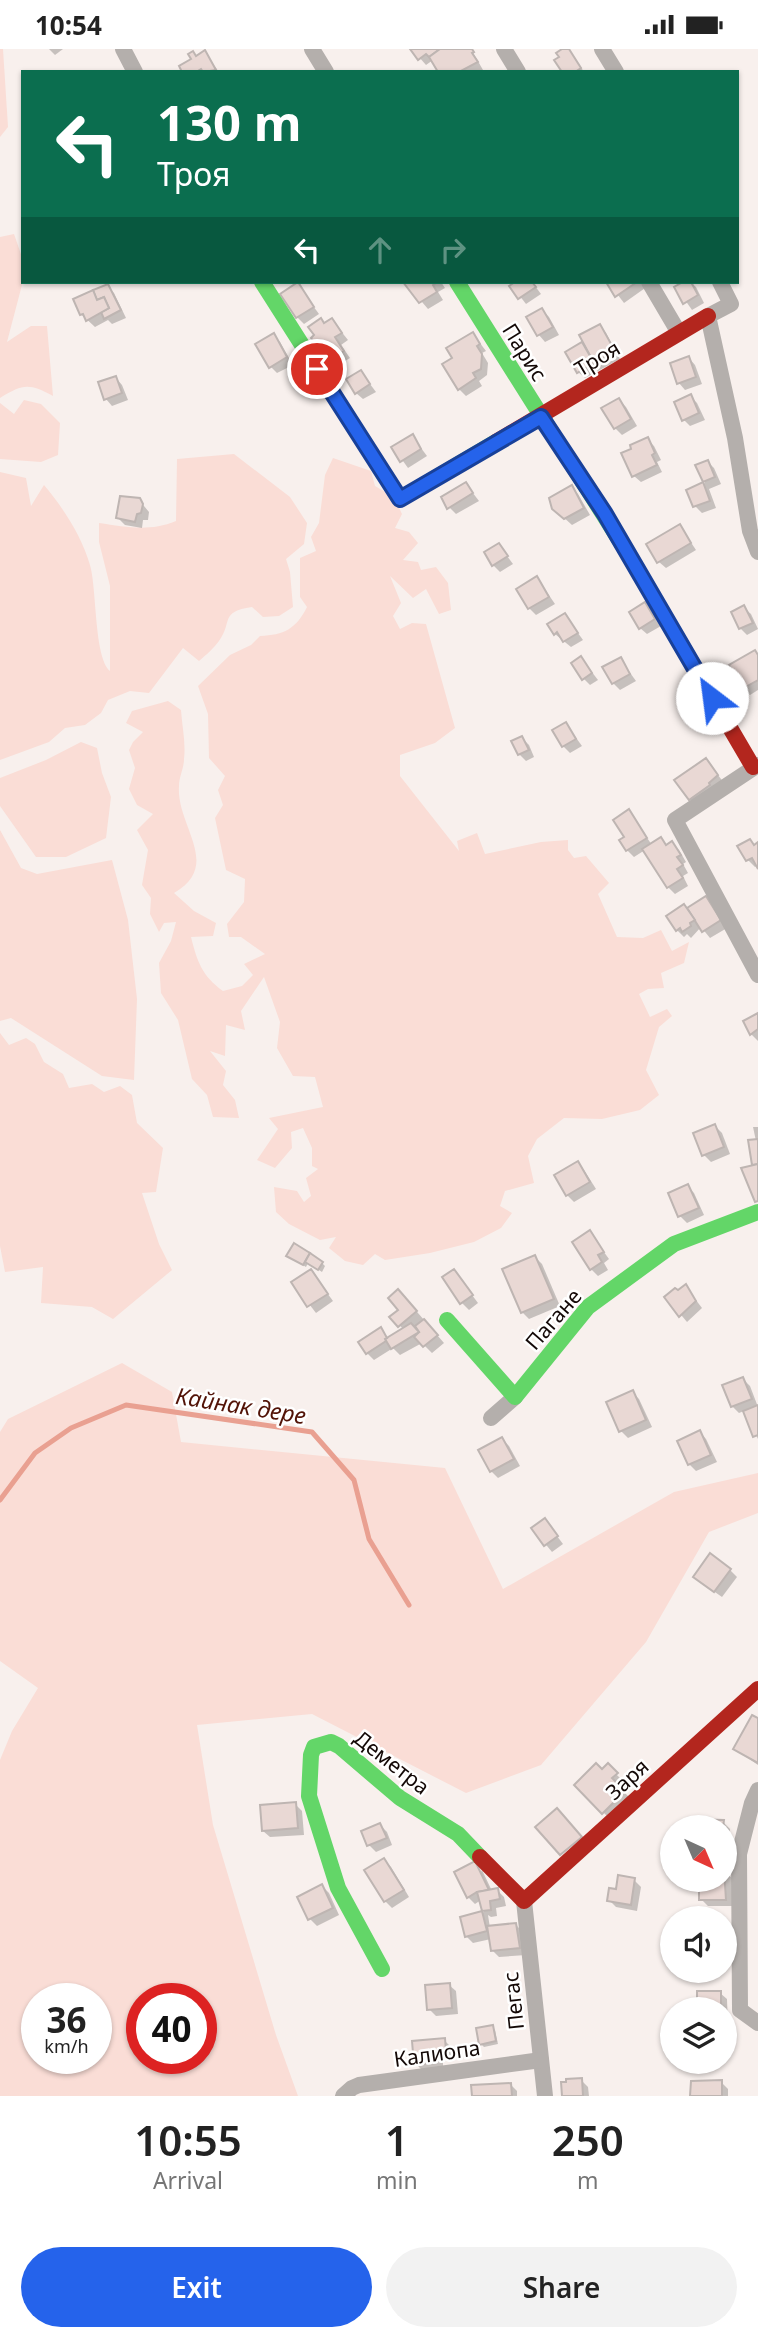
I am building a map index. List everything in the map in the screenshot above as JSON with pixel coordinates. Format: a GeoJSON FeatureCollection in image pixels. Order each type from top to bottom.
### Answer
{"type":"FeatureCollection","features":[{"type":"Feature","properties":{"kind":"street"},"geometry":{"type":"LineString","coordinates":[[123,49],[134,70]]}},
{"type":"Feature","properties":{"kind":"street"},"geometry":{"type":"LineString","coordinates":[[312,49],[325,70]]}},
{"type":"Feature","properties":{"kind":"street"},"geometry":{"type":"LineString","coordinates":[[504,49],[517,70]]}},
{"type":"Feature","properties":{"kind":"street"},"geometry":{"type":"LineString","coordinates":[[602,49],[615,70]]}},
{"type":"Feature","properties":{"kind":"street","name":"Троя"},"geometry":{"type":"LineString","coordinates":[[263,284],[400,499],[708,316]]}},
{"type":"Feature","properties":{"kind":"street","name":"Парис"},"geometry":{"type":"LineString","coordinates":[[458,284],[605,514],[755,766]]}},
{"type":"Feature","properties":{"kind":"street"},"geometry":{"type":"LineString","coordinates":[[650,284],[679,333]]}},
{"type":"Feature","properties":{"kind":"street"},"geometry":{"type":"LineString","coordinates":[[721,284],[731,304],[708,316],[735,438],[750,531],[758,552]]}},
{"type":"Feature","properties":{"kind":"street"},"geometry":{"type":"LineString","coordinates":[[755,766],[675,820],[758,975]]}},
{"type":"Feature","properties":{"kind":"street","name":"Пагане"},"geometry":{"type":"LineString","coordinates":[[515,1397],[588,1307],[674,1244],[758,1212]]}},
{"type":"Feature","properties":{"kind":"street"},"geometry":{"type":"LineString","coordinates":[[447,1320],[515,1397],[491,1417]]}},
{"type":"Feature","properties":{"kind":"street","name":"Заря"},"geometry":{"type":"LineString","coordinates":[[524,1901],[758,1689]]}},
{"type":"Feature","properties":{"kind":"street","name":"Деметра"},"geometry":{"type":"LineString","coordinates":[[382,1969],[338,1888],[309,1796],[311,1755],[314,1747],[322,1743],[331,1742],[339,1746],[400,1798],[458,1833],[524,1901]]}},
{"type":"Feature","properties":{"kind":"street"},"geometry":{"type":"LineString","coordinates":[[758,1790],[739,1854],[740,2010],[758,2023]]}},
{"type":"Feature","properties":{"kind":"street","name":"Пегас"},"geometry":{"type":"LineString","coordinates":[[524,1901],[545,2096]]}},
{"type":"Feature","properties":{"kind":"street","name":"Калиопа"},"geometry":{"type":"LineString","coordinates":[[343,2096],[359,2085],[541,2060]]}},
{"type":"Feature","properties":{"kind":"shaded area"},"geometry":{"type":"Polygon","coordinates":[[[0,49],[3,49],[8,127],[0,137],[0,49]]]}},
{"type":"Feature","properties":{"kind":"shaded area"},"geometry":{"type":"Polygon","coordinates":[[[14,234],[21,254],[22,284],[7,342],[31,326],[47,326],[53,396],[26,387],[0,398],[0,237],[14,234]]]}},
{"type":"Feature","properties":{"kind":"shaded area"},"geometry":{"type":"Polygon","coordinates":[[[24,400],[41,404],[60,423],[58,455],[41,462],[0,459],[0,403],[14,414],[24,400]]]}},
{"type":"Feature","properties":{"kind":"shaded area"},"geometry":{"type":"Polygon","coordinates":[[[234,454],[290,497],[307,523],[304,544],[286,559],[293,607],[279,616],[263,617],[252,607],[235,612],[228,619],[219,641],[210,651],[199,661],[183,648],[149,693],[130,691],[108,700],[101,713],[85,725],[65,728],[49,742],[0,760],[0,472],[26,478],[31,506],[44,485],[77,533],[90,565],[101,652],[110,671],[110,586],[99,542],[99,523],[147,528],[176,521],[177,459],[234,454]]]}},
{"type":"Feature","properties":{"kind":"shaded area"},"geometry":{"type":"Polygon","coordinates":[[[333,458],[371,471],[375,486],[394,497],[402,514],[395,528],[409,532],[418,543],[403,560],[418,562],[421,570],[436,567],[448,583],[451,610],[439,614],[426,589],[413,598],[390,576],[401,603],[393,616],[400,629],[412,623],[426,624],[455,728],[435,743],[400,755],[400,776],[459,851],[457,841],[477,833],[485,854],[541,842],[568,840],[568,850],[574,858],[586,856],[609,883],[598,894],[617,937],[643,938],[661,930],[672,951],[689,942],[684,963],[661,973],[664,988],[648,989],[639,994],[650,1017],[667,1009],[672,1016],[659,1027],[646,1070],[659,1095],[640,1110],[602,1119],[564,1118],[537,1139],[528,1156],[534,1183],[505,1191],[500,1206],[512,1213],[501,1228],[474,1242],[430,1253],[385,1260],[375,1254],[363,1265],[345,1261],[329,1248],[336,1237],[320,1240],[289,1224],[276,1212],[274,1187],[297,1191],[304,1202],[311,1196],[306,1178],[318,1169],[312,1166],[312,1148],[303,1128],[291,1132],[292,1148],[275,1168],[257,1160],[278,1129],[269,1118],[323,1107],[315,1077],[293,1076],[277,1048],[280,1022],[264,977],[241,1011],[245,1030],[226,1025],[225,1056],[210,1051],[226,1071],[223,1085],[235,1100],[239,1118],[213,1117],[207,1095],[192,1079],[178,1020],[161,993],[159,963],[171,941],[176,922],[164,923],[159,932],[150,914],[151,898],[142,885],[148,850],[137,830],[153,814],[137,805],[129,789],[135,768],[129,750],[143,732],[126,723],[132,711],[168,701],[181,710],[184,753],[179,783],[180,801],[196,857],[195,870],[188,882],[174,893],[194,911],[216,923],[213,936],[191,937],[205,974],[223,991],[242,986],[253,975],[244,964],[265,954],[241,937],[229,937],[227,924],[244,902],[245,879],[226,870],[215,818],[223,805],[218,790],[225,776],[209,758],[208,714],[198,686],[230,655],[251,645],[260,636],[283,632],[294,626],[303,615],[307,607],[300,597],[300,558],[316,551],[311,537],[319,523],[325,475],[333,458]]]}},
{"type":"Feature","properties":{"kind":"shaded area"},"geometry":{"type":"Polygon","coordinates":[[[81,742],[97,748],[111,797],[106,838],[66,857],[36,857],[0,806],[0,778],[46,760],[81,742]]]}},
{"type":"Feature","properties":{"kind":"shaded area"},"geometry":{"type":"Polygon","coordinates":[[[0,830],[21,868],[37,874],[112,860],[128,920],[137,999],[134,1080],[102,1076],[11,1018],[0,1021],[0,830]]]}},
{"type":"Feature","properties":{"kind":"shaded area"},"geometry":{"type":"Polygon","coordinates":[[[0,1033],[9,1045],[26,1038],[35,1044],[44,1062],[63,1074],[69,1088],[92,1084],[104,1092],[120,1086],[132,1095],[137,1123],[163,1148],[156,1192],[142,1193],[159,1244],[172,1270],[113,1319],[92,1307],[41,1303],[43,1267],[5,1272],[0,1246],[0,1033]]]}},
{"type":"Feature","properties":{"kind":"shaded area"},"geometry":{"type":"Polygon","coordinates":[[[122,1363],[172,1392],[181,1442],[445,1468],[503,1589],[674,1492],[758,1473],[758,1513],[709,1532],[646,1642],[541,1765],[466,1793],[312,1714],[197,1725],[213,1825],[276,2035],[298,2096],[0,2096],[0,1760],[12,1731],[38,1688],[0,1661],[0,1432],[8,1419],[122,1363]]]}},
{"type":"Feature","properties":{"kind":"building"},"geometry":{"type":"Polygon","coordinates":[[[410,49],[440,49],[429,57],[426,54],[418,60],[410,49]]]}},
{"type":"Feature","properties":{"kind":"building"},"geometry":{"type":"Polygon","coordinates":[[[440,49],[472,49],[478,62],[463,70],[437,70],[429,57],[440,49]]]}},
{"type":"Feature","properties":{"kind":"building"},"geometry":{"type":"Polygon","coordinates":[[[569,49],[581,68],[561,70],[554,60],[559,57],[556,53],[569,49]]]}},
{"type":"Feature","properties":{"kind":"building"},"geometry":{"type":"Polygon","coordinates":[[[205,50],[216,70],[181,70],[179,66],[191,59],[188,54],[193,51],[196,56],[205,50]]]}},
{"type":"Feature","properties":{"kind":"building"},"geometry":{"type":"Polygon","coordinates":[[[108,284],[121,310],[104,319],[101,312],[109,308],[104,297],[97,300],[93,290],[108,284]]]}},
{"type":"Feature","properties":{"kind":"building"},"geometry":{"type":"Polygon","coordinates":[[[299,284],[314,307],[296,318],[280,294],[299,284]]]}},
{"type":"Feature","properties":{"kind":"building"},"geometry":{"type":"Polygon","coordinates":[[[405,284],[435,284],[437,292],[419,303],[405,284]]]}},
{"type":"Feature","properties":{"kind":"building"},"geometry":{"type":"Polygon","coordinates":[[[534,284],[536,287],[518,299],[509,286],[534,284]]]}},
{"type":"Feature","properties":{"kind":"building"},"geometry":{"type":"Polygon","coordinates":[[[607,284],[634,284],[615,297],[607,284]]]}},
{"type":"Feature","properties":{"kind":"building"},"geometry":{"type":"Polygon","coordinates":[[[692,284],[698,295],[683,304],[674,287],[692,284]]]}},
{"type":"Feature","properties":{"kind":"building"},"geometry":{"type":"Polygon","coordinates":[[[93,290],[97,300],[104,297],[109,308],[86,321],[83,314],[80,315],[73,299],[93,290]]]}},
{"type":"Feature","properties":{"kind":"building"},"geometry":{"type":"Polygon","coordinates":[[[542,308],[553,327],[537,336],[526,317],[542,308]]]}},
{"type":"Feature","properties":{"kind":"building"},"geometry":{"type":"Polygon","coordinates":[[[321,318],[324,323],[332,318],[342,333],[335,337],[344,351],[329,361],[311,338],[314,335],[308,327],[321,318]]]}},
{"type":"Feature","properties":{"kind":"building"},"geometry":{"type":"Polygon","coordinates":[[[600,324],[615,351],[594,363],[579,335],[600,324]]]}},
{"type":"Feature","properties":{"kind":"building"},"geometry":{"type":"Polygon","coordinates":[[[473,332],[480,344],[477,346],[482,354],[481,369],[473,373],[476,378],[458,390],[442,364],[452,358],[446,348],[473,332]]]}},
{"type":"Feature","properties":{"kind":"building"},"geometry":{"type":"Polygon","coordinates":[[[274,333],[287,357],[269,368],[255,344],[274,333]]]}},
{"type":"Feature","properties":{"kind":"building"},"geometry":{"type":"Polygon","coordinates":[[[582,342],[594,363],[577,373],[565,352],[582,342]]]}},
{"type":"Feature","properties":{"kind":"building"},"geometry":{"type":"Polygon","coordinates":[[[689,356],[696,377],[677,384],[670,363],[689,356]]]}},
{"type":"Feature","properties":{"kind":"building"},"geometry":{"type":"Polygon","coordinates":[[[361,370],[370,384],[355,394],[346,379],[361,370]]]}},
{"type":"Feature","properties":{"kind":"building"},"geometry":{"type":"Polygon","coordinates":[[[116,376],[122,393],[104,400],[98,382],[116,376]]]}},
{"type":"Feature","properties":{"kind":"building"},"geometry":{"type":"Polygon","coordinates":[[[691,394],[699,413],[682,421],[674,402],[691,394]]]}},
{"type":"Feature","properties":{"kind":"building"},"geometry":{"type":"Polygon","coordinates":[[[619,398],[631,419],[614,429],[601,408],[619,398]]]}},
{"type":"Feature","properties":{"kind":"building"},"geometry":{"type":"Polygon","coordinates":[[[413,434],[421,449],[400,462],[391,447],[413,434]]]}},
{"type":"Feature","properties":{"kind":"building"},"geometry":{"type":"Polygon","coordinates":[[[648,437],[657,465],[632,477],[621,453],[631,449],[630,445],[648,437]]]}},
{"type":"Feature","properties":{"kind":"building"},"geometry":{"type":"Polygon","coordinates":[[[708,460],[715,477],[703,482],[695,465],[708,460]]]}},
{"type":"Feature","properties":{"kind":"building"},"geometry":{"type":"Polygon","coordinates":[[[466,482],[473,493],[447,509],[441,497],[466,482]]]}},
{"type":"Feature","properties":{"kind":"building"},"geometry":{"type":"Polygon","coordinates":[[[703,482],[710,501],[693,507],[686,490],[703,482]]]}},
{"type":"Feature","properties":{"kind":"building"},"geometry":{"type":"Polygon","coordinates":[[[572,485],[584,508],[564,519],[552,509],[549,498],[572,485]]]}},
{"type":"Feature","properties":{"kind":"building"},"geometry":{"type":"Polygon","coordinates":[[[120,496],[140,498],[143,504],[135,522],[116,518],[120,496]]]}},
{"type":"Feature","properties":{"kind":"building"},"geometry":{"type":"Polygon","coordinates":[[[680,524],[691,543],[657,563],[646,544],[680,524]]]}},
{"type":"Feature","properties":{"kind":"building"},"geometry":{"type":"Polygon","coordinates":[[[499,543],[508,556],[492,566],[484,552],[499,543]]]}},
{"type":"Feature","properties":{"kind":"building"},"geometry":{"type":"Polygon","coordinates":[[[537,576],[549,597],[528,609],[516,589],[537,576]]]}},
{"type":"Feature","properties":{"kind":"building"},"geometry":{"type":"Polygon","coordinates":[[[645,602],[655,619],[639,629],[629,612],[645,602]]]}},
{"type":"Feature","properties":{"kind":"building"},"geometry":{"type":"Polygon","coordinates":[[[744,605],[753,623],[739,629],[731,612],[744,605]]]}},
{"type":"Feature","properties":{"kind":"building"},"geometry":{"type":"Polygon","coordinates":[[[565,613],[578,633],[563,642],[557,632],[554,635],[547,624],[565,613]]]}},
{"type":"Feature","properties":{"kind":"building"},"geometry":{"type":"Polygon","coordinates":[[[755,650],[758,655],[758,680],[742,689],[729,665],[755,650]]]}},
{"type":"Feature","properties":{"kind":"building"},"geometry":{"type":"Polygon","coordinates":[[[581,656],[592,673],[582,680],[571,663],[581,656]]]}},
{"type":"Feature","properties":{"kind":"building"},"geometry":{"type":"Polygon","coordinates":[[[621,657],[630,674],[612,684],[602,667],[621,657]]]}},
{"type":"Feature","properties":{"kind":"building"},"geometry":{"type":"Polygon","coordinates":[[[566,722],[576,739],[562,747],[552,730],[566,722]]]}},
{"type":"Feature","properties":{"kind":"building"},"geometry":{"type":"Polygon","coordinates":[[[522,736],[529,750],[518,755],[511,741],[522,736]]]}},
{"type":"Feature","properties":{"kind":"building"},"geometry":{"type":"Polygon","coordinates":[[[706,758],[718,775],[710,785],[689,800],[674,780],[706,758]]]}},
{"type":"Feature","properties":{"kind":"building"},"geometry":{"type":"Polygon","coordinates":[[[629,809],[647,838],[626,851],[619,840],[624,837],[613,820],[629,809]]]}},
{"type":"Feature","properties":{"kind":"building"},"geometry":{"type":"Polygon","coordinates":[[[661,837],[666,845],[672,841],[681,855],[677,857],[683,865],[677,869],[683,878],[667,888],[642,849],[661,837]]]}},
{"type":"Feature","properties":{"kind":"building"},"geometry":{"type":"Polygon","coordinates":[[[750,839],[754,845],[758,842],[758,869],[752,858],[746,861],[737,846],[750,839]]]}},
{"type":"Feature","properties":{"kind":"building"},"geometry":{"type":"Polygon","coordinates":[[[706,896],[721,920],[702,932],[687,908],[706,896]]]}},
{"type":"Feature","properties":{"kind":"building"},"geometry":{"type":"Polygon","coordinates":[[[684,904],[695,920],[682,932],[680,928],[676,931],[666,916],[684,904]]]}},
{"type":"Feature","properties":{"kind":"building"},"geometry":{"type":"Polygon","coordinates":[[[758,1013],[758,1029],[750,1035],[743,1021],[758,1013]]]}},
{"type":"Feature","properties":{"kind":"building"},"geometry":{"type":"Polygon","coordinates":[[[715,1124],[724,1147],[702,1156],[693,1133],[715,1124]]]}},
{"type":"Feature","properties":{"kind":"building"},"geometry":{"type":"Polygon","coordinates":[[[758,1139],[758,1164],[752,1165],[748,1140],[758,1139]]]}},
{"type":"Feature","properties":{"kind":"building"},"geometry":{"type":"Polygon","coordinates":[[[578,1161],[590,1182],[566,1196],[554,1175],[578,1161]]]}},
{"type":"Feature","properties":{"kind":"building"},"geometry":{"type":"Polygon","coordinates":[[[758,1164],[758,1201],[755,1202],[741,1168],[758,1164]]]}},
{"type":"Feature","properties":{"kind":"building"},"geometry":{"type":"Polygon","coordinates":[[[688,1184],[699,1208],[678,1217],[668,1193],[688,1184]]]}},
{"type":"Feature","properties":{"kind":"building"},"geometry":{"type":"Polygon","coordinates":[[[590,1230],[604,1252],[598,1255],[602,1262],[590,1270],[572,1242],[590,1230]]]}},
{"type":"Feature","properties":{"kind":"building"},"geometry":{"type":"Polygon","coordinates":[[[294,1243],[310,1253],[303,1265],[286,1256],[294,1243]]]}},
{"type":"Feature","properties":{"kind":"building"},"geometry":{"type":"Polygon","coordinates":[[[310,1253],[323,1262],[318,1270],[305,1262],[310,1253]]]}},
{"type":"Feature","properties":{"kind":"building"},"geometry":{"type":"Polygon","coordinates":[[[535,1255],[554,1299],[521,1313],[502,1269],[535,1255]]]}},
{"type":"Feature","properties":{"kind":"building"},"geometry":{"type":"Polygon","coordinates":[[[311,1269],[328,1294],[307,1307],[291,1282],[311,1269]]]}},
{"type":"Feature","properties":{"kind":"building"},"geometry":{"type":"Polygon","coordinates":[[[454,1269],[473,1295],[460,1304],[442,1277],[454,1269]]]}},
{"type":"Feature","properties":{"kind":"building"},"geometry":{"type":"Polygon","coordinates":[[[686,1284],[696,1301],[679,1317],[664,1297],[675,1288],[678,1290],[686,1284]]]}},
{"type":"Feature","properties":{"kind":"building"},"geometry":{"type":"Polygon","coordinates":[[[398,1289],[417,1311],[398,1327],[389,1317],[398,1310],[388,1298],[398,1289]]]}},
{"type":"Feature","properties":{"kind":"building"},"geometry":{"type":"Polygon","coordinates":[[[424,1319],[438,1335],[423,1347],[414,1337],[419,1332],[415,1326],[424,1319]]]}},
{"type":"Feature","properties":{"kind":"building"},"geometry":{"type":"Polygon","coordinates":[[[411,1323],[419,1332],[391,1349],[385,1339],[411,1323]]]}},
{"type":"Feature","properties":{"kind":"building"},"geometry":{"type":"Polygon","coordinates":[[[381,1327],[386,1341],[366,1354],[358,1342],[381,1327]]]}},
{"type":"Feature","properties":{"kind":"building"},"geometry":{"type":"Polygon","coordinates":[[[743,1377],[752,1399],[731,1407],[722,1385],[743,1377]]]}},
{"type":"Feature","properties":{"kind":"building"},"geometry":{"type":"Polygon","coordinates":[[[633,1390],[646,1420],[619,1432],[606,1402],[633,1390]]]}},
{"type":"Feature","properties":{"kind":"building"},"geometry":{"type":"Polygon","coordinates":[[[758,1405],[758,1435],[753,1437],[743,1411],[758,1405]]]}},
{"type":"Feature","properties":{"kind":"building"},"geometry":{"type":"Polygon","coordinates":[[[700,1430],[711,1455],[688,1465],[677,1441],[700,1430]]]}},
{"type":"Feature","properties":{"kind":"building"},"geometry":{"type":"Polygon","coordinates":[[[502,1437],[514,1459],[490,1472],[478,1450],[502,1437]]]}},
{"type":"Feature","properties":{"kind":"building"},"geometry":{"type":"Polygon","coordinates":[[[545,1518],[558,1536],[544,1546],[531,1528],[545,1518]]]}},
{"type":"Feature","properties":{"kind":"building"},"geometry":{"type":"Polygon","coordinates":[[[710,1553],[731,1569],[714,1592],[693,1577],[710,1553]]]}},
{"type":"Feature","properties":{"kind":"building"},"geometry":{"type":"Polygon","coordinates":[[[752,1715],[758,1718],[758,1763],[733,1749],[752,1715]]]}},
{"type":"Feature","properties":{"kind":"building"},"geometry":{"type":"Polygon","coordinates":[[[596,1763],[602,1769],[608,1763],[618,1773],[612,1778],[625,1791],[602,1814],[574,1785],[596,1763]]]}},
{"type":"Feature","properties":{"kind":"building"},"geometry":{"type":"Polygon","coordinates":[[[296,1802],[298,1828],[262,1831],[260,1805],[296,1802]]]}},
{"type":"Feature","properties":{"kind":"building"},"geometry":{"type":"Polygon","coordinates":[[[557,1808],[582,1837],[560,1855],[535,1827],[557,1808]]]}},
{"type":"Feature","properties":{"kind":"building"},"geometry":{"type":"Polygon","coordinates":[[[380,1823],[387,1838],[367,1846],[361,1831],[380,1823]]]}},
{"type":"Feature","properties":{"kind":"building"},"geometry":{"type":"Polygon","coordinates":[[[384,1858],[404,1890],[384,1902],[364,1870],[384,1858]]]}},
{"type":"Feature","properties":{"kind":"building"},"geometry":{"type":"Polygon","coordinates":[[[475,1861],[489,1890],[477,1892],[467,1898],[454,1872],[475,1861]]]}},
{"type":"Feature","properties":{"kind":"building"},"geometry":{"type":"Polygon","coordinates":[[[618,1875],[635,1878],[631,1905],[607,1901],[609,1888],[616,1889],[618,1875]]]}},
{"type":"Feature","properties":{"kind":"building"},"geometry":{"type":"Polygon","coordinates":[[[322,1884],[333,1908],[308,1920],[297,1897],[322,1884]]]}},
{"type":"Feature","properties":{"kind":"building"},"geometry":{"type":"Polygon","coordinates":[[[498,1888],[500,1899],[490,1901],[491,1910],[482,1911],[477,1892],[498,1888]]]}},
{"type":"Feature","properties":{"kind":"building"},"geometry":{"type":"Polygon","coordinates":[[[699,1892],[725,1892],[726,1900],[699,1900],[699,1892]]]}},
{"type":"Feature","properties":{"kind":"building"},"geometry":{"type":"Polygon","coordinates":[[[482,1911],[487,1931],[465,1937],[460,1917],[482,1911]]]}},
{"type":"Feature","properties":{"kind":"building"},"geometry":{"type":"Polygon","coordinates":[[[516,1923],[520,1948],[491,1951],[487,1926],[516,1923]]]}},
{"type":"Feature","properties":{"kind":"building"},"geometry":{"type":"Polygon","coordinates":[[[450,1983],[452,2008],[427,2010],[425,1985],[450,1983]]]}},
{"type":"Feature","properties":{"kind":"building"},"geometry":{"type":"Polygon","coordinates":[[[697,1991],[721,1991],[721,1997],[697,1997],[697,1991]]]}},
{"type":"Feature","properties":{"kind":"building"},"geometry":{"type":"Polygon","coordinates":[[[493,2025],[496,2041],[479,2045],[476,2028],[493,2025]]]}},
{"type":"Feature","properties":{"kind":"building"},"geometry":{"type":"Polygon","coordinates":[[[445,2038],[446,2052],[436,2053],[437,2063],[414,2065],[412,2041],[445,2038]]]}},
{"type":"Feature","properties":{"kind":"building"},"geometry":{"type":"Polygon","coordinates":[[[582,2078],[583,2096],[562,2096],[561,2082],[582,2078]]]}},
{"type":"Feature","properties":{"kind":"building"},"geometry":{"type":"Polygon","coordinates":[[[722,2080],[722,2096],[690,2096],[691,2081],[722,2080]]]}},
{"type":"Feature","properties":{"kind":"building"},"geometry":{"type":"Polygon","coordinates":[[[511,2083],[512,2096],[472,2096],[471,2085],[511,2083]]]}},
{"type":"Feature","properties":{"kind":"waterway","name":"Кайнак дере"},"geometry":{"type":"LineString","coordinates":[[0,1500],[35,1453],[71,1428],[126,1405],[312,1432],[354,1480],[369,1539],[409,1605]]}},
{"type":"Feature","properties":{"kind":"traffic: fast"},"geometry":{"type":"LineString","coordinates":[[263,284],[400,499],[496,442]]}},
{"type":"Feature","properties":{"kind":"traffic: fast"},"geometry":{"type":"LineString","coordinates":[[458,284],[627,552]]}},
{"type":"Feature","properties":{"kind":"traffic: fast"},"geometry":{"type":"LineString","coordinates":[[447,1320],[515,1397],[588,1307],[674,1244],[758,1212]]}},
{"type":"Feature","properties":{"kind":"traffic: fast"},"geometry":{"type":"LineString","coordinates":[[382,1969],[338,1888],[309,1796],[311,1755],[314,1747],[331,1742],[339,1746],[400,1798],[458,1834],[480,1857]]}},
{"type":"Feature","properties":{"kind":"traffic: jam"},"geometry":{"type":"LineString","coordinates":[[496,442],[708,316]]}},
{"type":"Feature","properties":{"kind":"traffic: jam"},"geometry":{"type":"LineString","coordinates":[[627,552],[753,767]]}},
{"type":"Feature","properties":{"kind":"traffic: jam"},"geometry":{"type":"LineString","coordinates":[[480,1857],[524,1901],[758,1689]]}},
{"type":"Feature","properties":{"kind":"route"},"geometry":{"type":"LineString","coordinates":[[317,369],[400,499],[541,417],[605,514],[712,698]]}}]}
